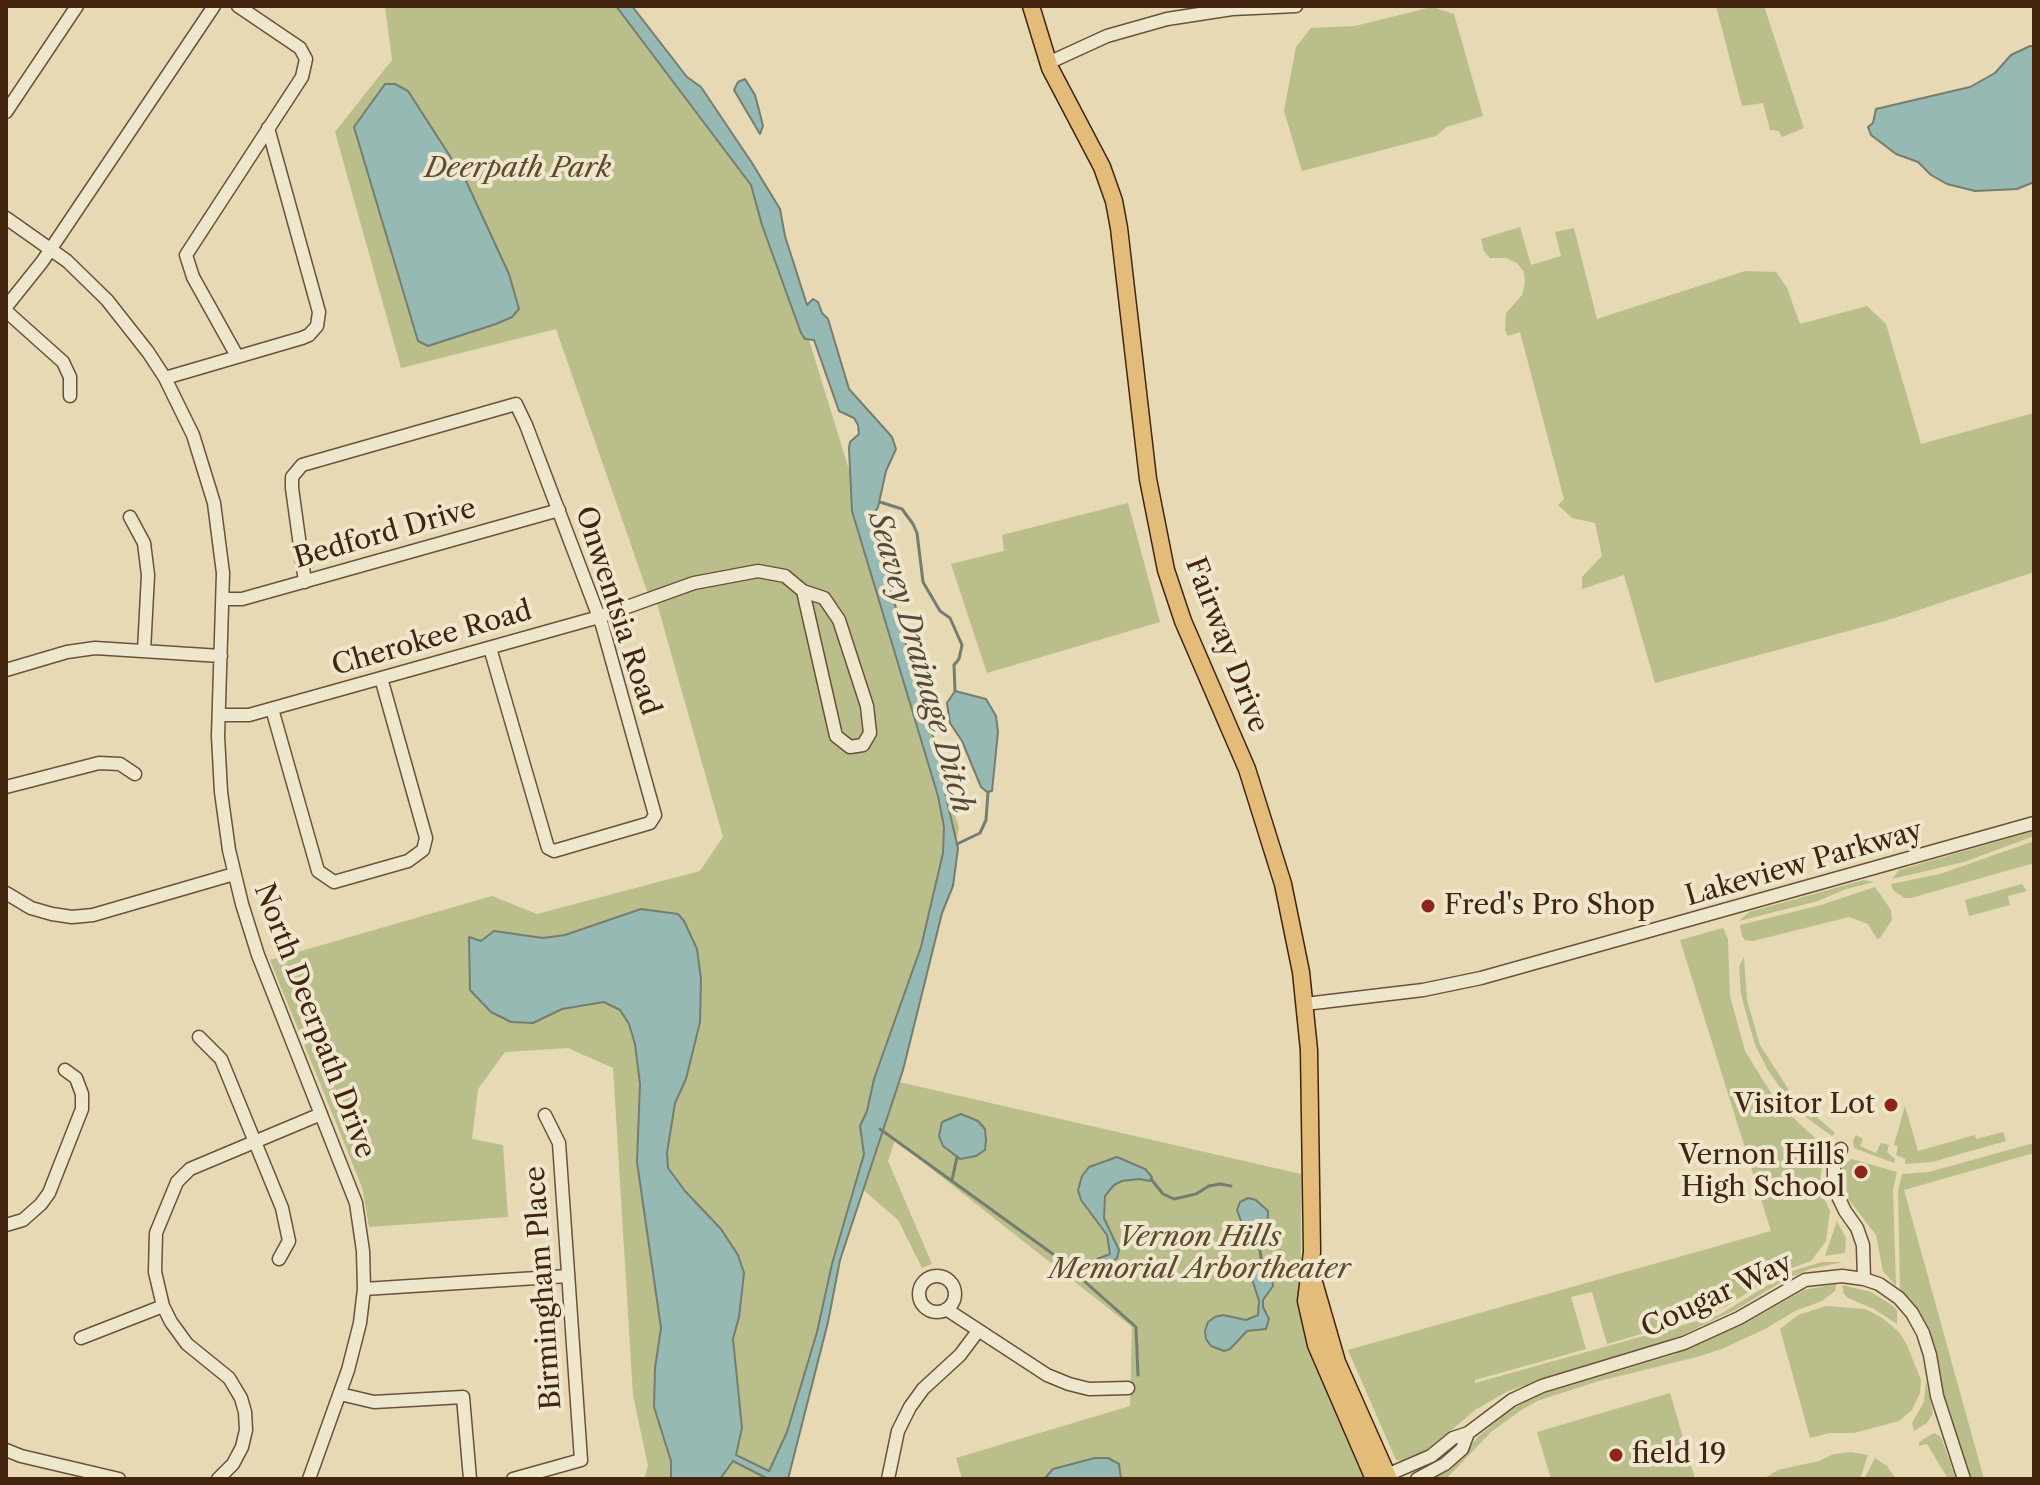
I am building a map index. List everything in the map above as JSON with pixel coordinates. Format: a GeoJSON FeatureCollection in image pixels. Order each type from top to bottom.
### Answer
{"type":"FeatureCollection","features":[{"type":"Feature","properties":{"kind":"main road","name":"Fairway Drive"},"geometry":{"type":"LineString","coordinates":[[1031,6],[1048,63],[1102,167],[1114,201],[1147,471],[1166,570],[1183,621],[1247,769],[1265,821],[1294,934],[1305,1004],[1311,1105],[1309,1193],[1312,1252],[1306,1301],[1316,1345],[1383,1478]]}},
{"type":"Feature","properties":{"kind":"street"},"geometry":{"type":"LineString","coordinates":[[6,112],[77,6]]}},
{"type":"Feature","properties":{"kind":"street"},"geometry":{"type":"LineString","coordinates":[[70,396],[70,377],[63,362],[6,309],[51,248],[214,6]]}},
{"type":"Feature","properties":{"kind":"street"},"geometry":{"type":"LineString","coordinates":[[237,356],[193,277],[186,255],[302,77],[310,58],[238,6]]}},
{"type":"Feature","properties":{"kind":"street"},"geometry":{"type":"LineString","coordinates":[[1048,63],[1107,36],[1167,19],[1232,9],[1296,6]]}},
{"type":"Feature","properties":{"kind":"street"},"geometry":{"type":"LineString","coordinates":[[165,378],[302,338],[321,329],[319,312],[268,128]]}},
{"type":"Feature","properties":{"kind":"street","name":"North Deerpath Drive"},"geometry":{"type":"LineString","coordinates":[[6,218],[51,248],[122,316],[165,378],[193,435],[209,482],[221,545],[221,792],[234,874],[258,955],[356,1203],[363,1251],[364,1289],[360,1323],[340,1394],[309,1479]]}},
{"type":"Feature","properties":{"kind":"street","name":"Onwentsia Road"},"geometry":{"type":"LineString","coordinates":[[305,582],[292,488],[294,472],[302,465],[516,404],[599,617],[655,815],[647,825],[554,851],[548,848],[490,648]]}},
{"type":"Feature","properties":{"kind":"street","name":"Bedford Drive"},"geometry":{"type":"LineString","coordinates":[[223,599],[242,599],[559,510]]}},
{"type":"Feature","properties":{"kind":"street"},"geometry":{"type":"LineString","coordinates":[[130,517],[142,535],[145,553],[148,611],[144,651]]}},
{"type":"Feature","properties":{"kind":"street","name":"Cherokee Road"},"geometry":{"type":"LineString","coordinates":[[219,715],[249,715],[272,709],[599,617],[694,583],[758,571],[785,576],[803,591],[824,598],[839,620],[867,706],[870,733],[863,745],[850,747],[836,736],[803,591]]}},
{"type":"Feature","properties":{"kind":"street"},"geometry":{"type":"LineString","coordinates":[[6,670],[81,650],[221,656]]}},
{"type":"Feature","properties":{"kind":"street"},"geometry":{"type":"LineString","coordinates":[[272,709],[318,871],[334,882],[408,861],[423,850],[426,838],[381,678]]}},
{"type":"Feature","properties":{"kind":"street"},"geometry":{"type":"LineString","coordinates":[[6,787],[99,763],[120,764],[135,774]]}},
{"type":"Feature","properties":{"kind":"street","name":"Lakeview Parkway"},"geometry":{"type":"LineString","coordinates":[[1305,1004],[1423,990],[1504,973],[2034,823]]}},
{"type":"Feature","properties":{"kind":"street"},"geometry":{"type":"LineString","coordinates":[[6,893],[31,908],[72,917],[93,915],[234,874]]}},
{"type":"Feature","properties":{"kind":"street"},"geometry":{"type":"LineString","coordinates":[[199,1037],[221,1059],[282,1208],[288,1235],[287,1247],[279,1259]]}},
{"type":"Feature","properties":{"kind":"street"},"geometry":{"type":"LineString","coordinates":[[6,1225],[23,1220],[49,1193],[82,1109],[82,1094],[76,1078],[65,1070]]}},
{"type":"Feature","properties":{"kind":"street"},"geometry":{"type":"LineString","coordinates":[[218,1479],[233,1464],[242,1447],[246,1420],[241,1398],[229,1378],[187,1344],[163,1306],[157,1289],[156,1233],[177,1182],[190,1169],[321,1114]]}},
{"type":"Feature","properties":{"kind":"street","name":"Birmingham Place"},"geometry":{"type":"LineString","coordinates":[[513,1479],[581,1460],[559,1143],[545,1115]]}},
{"type":"Feature","properties":{"kind":"street"},"geometry":{"type":"LineString","coordinates":[[1841,1149],[1834,1165],[1834,1188],[1860,1236],[1864,1279]]}},
{"type":"Feature","properties":{"kind":"street"},"geometry":{"type":"LineString","coordinates":[[364,1289],[568,1276]]}},
{"type":"Feature","properties":{"kind":"street","name":"Cougar Way"},"geometry":{"type":"LineString","coordinates":[[1383,1478],[1416,1464],[1453,1438],[1468,1433],[1512,1400],[1542,1386],[1684,1343],[1739,1318],[1805,1280],[1827,1276],[1864,1279],[1879,1284],[1899,1298],[1912,1313],[1930,1355],[1937,1396],[1964,1479]]}},
{"type":"Feature","properties":{"kind":"street"},"geometry":{"type":"LineString","coordinates":[[81,1338],[163,1306]]}},
{"type":"Feature","properties":{"kind":"street"},"geometry":{"type":"LineString","coordinates":[[946,1309],[1047,1375],[1069,1384],[1101,1390],[1128,1388]]}},
{"type":"Feature","properties":{"kind":"street"},"geometry":{"type":"LineString","coordinates":[[888,1479],[903,1420],[923,1389],[960,1355],[978,1331]]}},
{"type":"Feature","properties":{"kind":"street"},"geometry":{"type":"LineString","coordinates":[[340,1394],[374,1402],[463,1397],[470,1479]]}},
{"type":"Feature","properties":{"kind":"street","name":"Cougar Way"},"geometry":{"type":"LineString","coordinates":[[1417,1479],[1445,1464],[1462,1449],[1468,1433]]}},
{"type":"Feature","properties":{"kind":"street"},"geometry":{"type":"LineString","coordinates":[[6,1450],[119,1479]]}},
{"type":"Feature","properties":{"kind":"green space","name":"Deerpath Park"},"geometry":{"type":"Polygon","coordinates":[[[385,6],[629,6],[759,177],[959,828],[925,967],[890,1080],[1301,1174],[1301,1292],[1370,1479],[962,1479],[956,1458],[1130,1406],[1132,1327],[895,1140],[888,1161],[932,1264],[922,1268],[898,1220],[860,1187],[778,1479],[644,1479],[648,1466],[633,1395],[613,1068],[568,1048],[505,1052],[478,1089],[472,1139],[503,1145],[508,1217],[369,1227],[362,1187],[270,960],[492,896],[537,914],[700,871],[723,837],[656,600],[647,591],[556,329],[401,368],[335,132],[392,60],[385,6]]]}},
{"type":"Feature","properties":{"kind":"green space"},"geometry":{"type":"Polygon","coordinates":[[[1716,6],[1764,6],[1804,128],[1782,137],[1779,131],[1770,130],[1763,103],[1742,106],[1716,6]]]}},
{"type":"Feature","properties":{"kind":"green space"},"geometry":{"type":"Polygon","coordinates":[[[1432,7],[1454,14],[1483,116],[1446,127],[1436,136],[1302,171],[1284,111],[1296,47],[1311,28],[1355,26],[1432,7]]]}},
{"type":"Feature","properties":{"kind":"green space"},"geometry":{"type":"Polygon","coordinates":[[[1520,227],[1531,265],[1561,256],[1555,232],[1574,228],[1597,319],[1745,271],[1776,272],[1787,288],[1800,324],[1867,306],[1886,324],[1921,444],[2034,413],[2034,572],[1885,621],[1655,683],[1624,575],[1582,589],[1582,577],[1602,556],[1595,523],[1572,518],[1558,505],[1564,499],[1520,332],[1508,336],[1505,330],[1506,313],[1522,295],[1524,272],[1517,263],[1506,258],[1490,258],[1484,251],[1481,239],[1520,227]]]}},
{"type":"Feature","properties":{"kind":"green space"},"geometry":{"type":"Polygon","coordinates":[[[1128,503],[1160,622],[987,673],[951,564],[1004,551],[1002,535],[1128,503]]]}},
{"type":"Feature","properties":{"kind":"green space"},"geometry":{"type":"Polygon","coordinates":[[[2034,831],[2034,836],[1964,862],[1892,879],[1899,870],[2034,831]]]}},
{"type":"Feature","properties":{"kind":"green space"},"geometry":{"type":"Polygon","coordinates":[[[2034,841],[2034,863],[1911,898],[1904,898],[1893,890],[1891,884],[1940,874],[2034,841]]]}},
{"type":"Feature","properties":{"kind":"green space"},"geometry":{"type":"Polygon","coordinates":[[[1864,880],[1874,882],[1818,901],[1739,921],[1749,912],[1864,880]]]}},
{"type":"Feature","properties":{"kind":"green space"},"geometry":{"type":"Polygon","coordinates":[[[2022,884],[2027,891],[2008,896],[2010,905],[1969,916],[1965,900],[2022,884]]]}},
{"type":"Feature","properties":{"kind":"green space"},"geometry":{"type":"Polygon","coordinates":[[[1875,887],[1891,910],[1892,920],[1880,938],[1877,939],[1868,924],[1849,917],[1753,941],[1745,940],[1742,936],[1740,925],[1821,905],[1875,887]]]}},
{"type":"Feature","properties":{"kind":"green space"},"geometry":{"type":"Polygon","coordinates":[[[1723,928],[1728,939],[1730,996],[1745,1051],[1778,1104],[1825,1147],[1820,1180],[1830,1211],[1826,1241],[1811,1261],[1778,1273],[1717,1309],[1717,1312],[1607,1344],[1592,1292],[1571,1297],[1586,1349],[1475,1380],[1475,1383],[1719,1315],[1789,1272],[1822,1262],[1843,1262],[1810,1269],[1786,1279],[1737,1309],[1678,1337],[1508,1391],[1475,1410],[1427,1451],[1405,1461],[1396,1460],[1348,1350],[1771,1231],[1680,940],[1723,928]]]}},
{"type":"Feature","properties":{"kind":"green space"},"geometry":{"type":"Polygon","coordinates":[[[1744,957],[1747,1000],[1760,1045],[1792,1095],[1835,1133],[1832,1136],[1807,1118],[1786,1096],[1755,1045],[1741,994],[1739,966],[1744,957]]]}},
{"type":"Feature","properties":{"kind":"green space"},"geometry":{"type":"Polygon","coordinates":[[[1905,1106],[1918,1151],[1975,1135],[1976,1139],[2003,1132],[2006,1141],[1932,1162],[1905,1164],[1905,1159],[1896,1155],[1898,1146],[1894,1145],[1905,1106]]]}},
{"type":"Feature","properties":{"kind":"green space"},"geometry":{"type":"Polygon","coordinates":[[[1856,1135],[1863,1139],[1860,1146],[1876,1153],[1881,1143],[1889,1145],[1887,1152],[1895,1159],[1894,1163],[1854,1148],[1856,1135]]]}},
{"type":"Feature","properties":{"kind":"green space"},"geometry":{"type":"Polygon","coordinates":[[[2034,1143],[2034,1153],[1904,1190],[1984,1479],[1970,1479],[1945,1402],[1934,1343],[1923,1319],[1900,1289],[1898,1191],[1902,1174],[1929,1172],[2034,1143]]]}},
{"type":"Feature","properties":{"kind":"green space"},"geometry":{"type":"Polygon","coordinates":[[[1852,1159],[1897,1172],[1893,1190],[1896,1286],[1883,1271],[1876,1235],[1843,1192],[1840,1171],[1852,1159]]]}},
{"type":"Feature","properties":{"kind":"green space"},"geometry":{"type":"Polygon","coordinates":[[[1837,1221],[1846,1238],[1845,1253],[1825,1256],[1837,1221]]]}},
{"type":"Feature","properties":{"kind":"green space"},"geometry":{"type":"Polygon","coordinates":[[[1836,1284],[1835,1291],[1822,1301],[1795,1311],[1724,1348],[1537,1401],[1491,1432],[1448,1477],[1426,1479],[1461,1456],[1507,1412],[1535,1396],[1673,1355],[1744,1324],[1804,1290],[1836,1284]]]}},
{"type":"Feature","properties":{"kind":"green space"},"geometry":{"type":"Polygon","coordinates":[[[1842,1285],[1871,1292],[1890,1304],[1897,1310],[1897,1324],[1872,1308],[1848,1298],[1842,1285]]]}},
{"type":"Feature","properties":{"kind":"green space"},"geometry":{"type":"Polygon","coordinates":[[[1826,1306],[1865,1309],[1899,1332],[1921,1380],[1920,1393],[1912,1410],[1899,1421],[1854,1433],[1829,1433],[1810,1438],[1780,1329],[1798,1315],[1826,1306]]]}},
{"type":"Feature","properties":{"kind":"green space"},"geometry":{"type":"Polygon","coordinates":[[[1926,1381],[1933,1413],[1927,1423],[1914,1431],[1912,1423],[1924,1402],[1926,1381]]]}},
{"type":"Feature","properties":{"kind":"green space","name":"field 19"},"geometry":{"type":"Polygon","coordinates":[[[1670,1393],[1695,1479],[1551,1479],[1537,1432],[1670,1393]]]}},
{"type":"Feature","properties":{"kind":"green space"},"geometry":{"type":"Polygon","coordinates":[[[1934,1433],[1941,1437],[1956,1479],[1948,1479],[1927,1444],[1919,1446],[1919,1442],[1934,1433]]]}},
{"type":"Feature","properties":{"kind":"green space"},"geometry":{"type":"Polygon","coordinates":[[[1851,1452],[1868,1455],[1860,1479],[1763,1479],[1778,1470],[1851,1452]]]}},
{"type":"Feature","properties":{"kind":"green space"},"geometry":{"type":"Polygon","coordinates":[[[1875,1458],[1887,1466],[1896,1479],[1864,1479],[1875,1458]]]}},
{"type":"Feature","properties":{"kind":"water"},"geometry":{"type":"Polygon","coordinates":[[[616,6],[632,6],[687,77],[701,87],[752,163],[780,209],[785,236],[807,305],[813,299],[818,302],[828,319],[849,389],[892,437],[896,449],[886,471],[878,507],[870,522],[928,723],[943,763],[946,797],[958,848],[953,886],[942,913],[903,1070],[840,1260],[828,1322],[788,1479],[768,1479],[733,1461],[720,1479],[671,1479],[671,1461],[654,1407],[655,1368],[661,1328],[637,1162],[640,1084],[635,1044],[629,1024],[620,1010],[604,1002],[562,1009],[533,1023],[511,1022],[491,1012],[470,990],[469,937],[481,941],[494,931],[543,938],[565,935],[641,909],[678,914],[684,921],[697,949],[701,979],[700,1022],[686,1079],[675,1103],[667,1153],[668,1168],[721,1229],[738,1255],[744,1273],[733,1339],[742,1428],[736,1455],[769,1471],[787,1432],[817,1332],[832,1264],[864,1154],[860,1126],[921,947],[943,853],[944,827],[938,796],[852,511],[849,448],[850,442],[859,434],[858,425],[854,418],[839,411],[814,340],[805,339],[801,333],[751,185],[616,6]]]}},
{"type":"Feature","properties":{"kind":"water"},"geometry":{"type":"Polygon","coordinates":[[[2034,46],[2034,182],[2017,189],[1975,191],[1947,184],[1931,175],[1918,162],[1896,154],[1871,135],[1868,127],[1873,123],[1876,109],[1970,87],[1995,73],[2011,55],[2034,46]]]}},
{"type":"Feature","properties":{"kind":"water"},"geometry":{"type":"Polygon","coordinates":[[[745,79],[755,95],[763,126],[760,134],[734,90],[738,82],[745,79]]]}},
{"type":"Feature","properties":{"kind":"water"},"geometry":{"type":"Polygon","coordinates":[[[385,84],[395,84],[408,91],[466,181],[509,274],[519,309],[512,317],[496,324],[428,346],[418,341],[354,127],[385,84]]]}},
{"type":"Feature","properties":{"kind":"water"},"geometry":{"type":"Polygon","coordinates":[[[955,691],[986,699],[996,716],[998,732],[992,791],[987,792],[981,787],[962,741],[950,723],[947,703],[955,691]]]}},
{"type":"Feature","properties":{"kind":"water"},"geometry":{"type":"Polygon","coordinates":[[[961,1114],[978,1121],[985,1129],[986,1141],[985,1150],[976,1156],[960,1159],[943,1146],[939,1136],[942,1122],[961,1114]]]}},
{"type":"Feature","properties":{"kind":"water"},"geometry":{"type":"Polygon","coordinates":[[[1117,1157],[1145,1169],[1152,1177],[1150,1181],[1122,1181],[1105,1196],[1104,1218],[1119,1250],[1117,1258],[1104,1267],[1097,1259],[1110,1254],[1107,1235],[1081,1200],[1078,1190],[1082,1176],[1089,1167],[1117,1157]]]}},
{"type":"Feature","properties":{"kind":"water"},"geometry":{"type":"Polygon","coordinates":[[[1248,1198],[1256,1200],[1268,1211],[1267,1233],[1261,1236],[1255,1236],[1248,1229],[1237,1210],[1240,1202],[1248,1198]]]}},
{"type":"Feature","properties":{"kind":"water"},"geometry":{"type":"Polygon","coordinates":[[[1262,1265],[1269,1268],[1273,1286],[1263,1300],[1269,1319],[1266,1329],[1247,1331],[1230,1349],[1224,1351],[1211,1346],[1205,1331],[1208,1322],[1215,1317],[1223,1315],[1246,1320],[1258,1315],[1259,1301],[1252,1279],[1257,1267],[1262,1265]]]}},
{"type":"Feature","properties":{"kind":"water"},"geometry":{"type":"Polygon","coordinates":[[[1095,1458],[1108,1458],[1119,1464],[1121,1479],[1044,1479],[1053,1469],[1095,1458]]]}},
{"type":"Feature","properties":{"kind":"waterway","name":"Seavey Drainage Ditch"},"geometry":{"type":"LineString","coordinates":[[880,502],[902,509],[913,524],[917,533],[923,582],[940,611],[950,618],[962,645],[959,659],[954,665],[955,691]]}},
{"type":"Feature","properties":{"kind":"waterway","name":"Seavey Drainage Ditch"},"geometry":{"type":"LineString","coordinates":[[957,844],[980,833],[986,820],[988,792]]}},
{"type":"Feature","properties":{"kind":"waterway"},"geometry":{"type":"LineString","coordinates":[[880,1129],[1057,1257],[1136,1327],[1138,1375]]}},
{"type":"Feature","properties":{"kind":"waterway"},"geometry":{"type":"LineString","coordinates":[[952,1180],[957,1157]]}},
{"type":"Feature","properties":{"kind":"waterway"},"geometry":{"type":"LineString","coordinates":[[1151,1179],[1163,1194],[1174,1199],[1196,1194],[1209,1186],[1231,1186]]}},
{"type":"Feature","properties":{"kind":"waterway"},"geometry":{"type":"LineString","coordinates":[[1258,1236],[1262,1265]]}},
{"type":"Feature","properties":{"kind":"waterway"},"geometry":{"type":"LineString","coordinates":[[1072,1269],[1099,1263]]}},
{"type":"Feature","properties":{"kind":"place","name":"Fred's Pro Shop"},"geometry":{"type":"Point","coordinates":[1428,906]}},
{"type":"Feature","properties":{"kind":"place","name":"Visitor Lot"},"geometry":{"type":"Point","coordinates":[1891,1105]}},
{"type":"Feature","properties":{"kind":"place","name":"Vernon Hills High School"},"geometry":{"type":"Point","coordinates":[1861,1172]}},
{"type":"Feature","properties":{"kind":"place","name":"field 19"},"geometry":{"type":"Point","coordinates":[1616,1455]}},
{"type":"Feature","properties":{"kind":"park label","name":"Vernon Hills Memorial Arbortheater"},"geometry":{"type":"Point","coordinates":[1200,1254]}}]}
